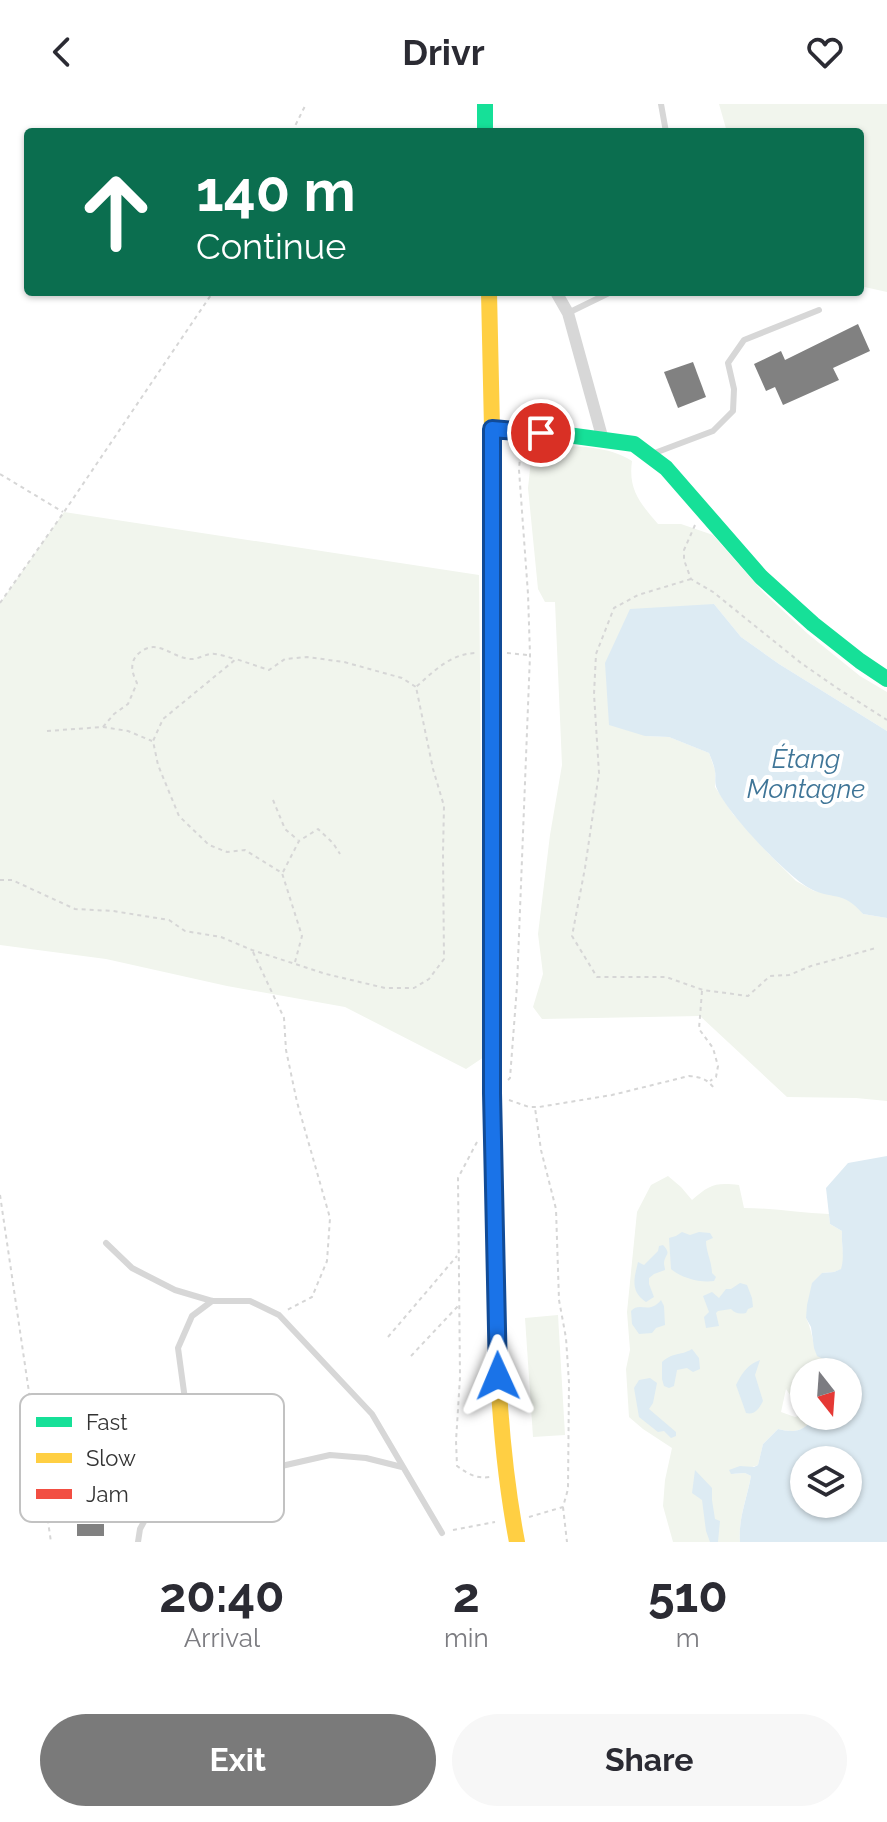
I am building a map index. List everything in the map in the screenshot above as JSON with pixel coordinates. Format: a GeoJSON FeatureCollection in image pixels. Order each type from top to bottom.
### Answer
{"type":"FeatureCollection","features":[{"type":"Feature","properties":{"kind":"street"},"geometry":{"type":"LineString","coordinates":[[485,104],[485,128]]}},
{"type":"Feature","properties":{"kind":"street"},"geometry":{"type":"LineString","coordinates":[[489,296],[493,652],[492,1093],[499,1405],[517,1542]]}},
{"type":"Feature","properties":{"kind":"street"},"geometry":{"type":"LineString","coordinates":[[558,296],[568,313],[603,440]]}},
{"type":"Feature","properties":{"kind":"street"},"geometry":{"type":"LineString","coordinates":[[492,429],[634,444],[666,468],[761,577],[813,624],[887,679]]}},
{"type":"Feature","properties":{"kind":"lane"},"geometry":{"type":"LineString","coordinates":[[661,104],[665,128]]}},
{"type":"Feature","properties":{"kind":"lane"},"geometry":{"type":"LineString","coordinates":[[568,313],[603,296]]}},
{"type":"Feature","properties":{"kind":"lane"},"geometry":{"type":"LineString","coordinates":[[649,455],[713,431],[733,411],[734,389],[728,363],[744,340],[819,310]]}},
{"type":"Feature","properties":{"kind":"lane"},"geometry":{"type":"LineString","coordinates":[[106,1243],[132,1268],[175,1290],[212,1301],[250,1301],[279,1315],[372,1414],[442,1533]]}},
{"type":"Feature","properties":{"kind":"lane"},"geometry":{"type":"LineString","coordinates":[[184,1394],[178,1348],[192,1316],[212,1301]]}},
{"type":"Feature","properties":{"kind":"lane"},"geometry":{"type":"LineString","coordinates":[[284,1465],[330,1455],[366,1458],[402,1467]]}},
{"type":"Feature","properties":{"kind":"lane"},"geometry":{"type":"LineString","coordinates":[[138,1542],[144,1522]]}},
{"type":"Feature","properties":{"kind":"path"},"geometry":{"type":"LineString","coordinates":[[294,128],[306,104]]}},
{"type":"Feature","properties":{"kind":"path"},"geometry":{"type":"LineString","coordinates":[[0,603],[210,296]]}},
{"type":"Feature","properties":{"kind":"path"},"geometry":{"type":"LineString","coordinates":[[522,431],[519,470],[530,655],[517,986],[510,1078],[492,1093],[535,1107],[612,1095],[689,1076],[700,1077],[714,1088]]}},
{"type":"Feature","properties":{"kind":"path"},"geometry":{"type":"LineString","coordinates":[[0,474],[64,512]]}},
{"type":"Feature","properties":{"kind":"path"},"geometry":{"type":"LineString","coordinates":[[701,508],[684,550],[691,579],[713,592],[801,663],[887,720]]}},
{"type":"Feature","properties":{"kind":"path"},"geometry":{"type":"LineString","coordinates":[[691,579],[638,595],[614,608],[596,654],[594,694],[599,773],[572,936],[597,977],[666,977],[703,990],[748,996],[770,976],[789,975],[876,948]]}},
{"type":"Feature","properties":{"kind":"path"},"geometry":{"type":"LineString","coordinates":[[0,880],[12,880],[75,909],[113,911],[169,920],[185,931],[221,937],[326,974],[385,988],[414,988],[429,979],[444,959],[444,806],[416,687],[402,678],[344,662],[307,657],[285,659],[269,670],[214,654],[192,659],[154,647],[142,650],[134,659],[132,672],[137,683],[128,704],[103,727]]}},
{"type":"Feature","properties":{"kind":"path"},"geometry":{"type":"LineString","coordinates":[[416,687],[445,661],[469,653],[530,655]]}},
{"type":"Feature","properties":{"kind":"path"},"geometry":{"type":"LineString","coordinates":[[236,659],[163,719],[153,741],[166,789],[187,825],[209,845],[227,852],[245,850],[282,873],[302,936],[294,964]]}},
{"type":"Feature","properties":{"kind":"path"},"geometry":{"type":"LineString","coordinates":[[47,731],[103,727],[128,731],[153,741]]}},
{"type":"Feature","properties":{"kind":"path"},"geometry":{"type":"LineString","coordinates":[[273,800],[285,829],[299,841]]}},
{"type":"Feature","properties":{"kind":"path"},"geometry":{"type":"LineString","coordinates":[[282,873],[299,841],[318,829],[340,854]]}},
{"type":"Feature","properties":{"kind":"path"},"geometry":{"type":"LineString","coordinates":[[252,950],[284,1018],[286,1050],[297,1102],[330,1218],[327,1261],[312,1297],[279,1315]]}},
{"type":"Feature","properties":{"kind":"path"},"geometry":{"type":"LineString","coordinates":[[703,990],[699,1029],[713,1048],[718,1066],[716,1077],[709,1082]]}},
{"type":"Feature","properties":{"kind":"path"},"geometry":{"type":"LineString","coordinates":[[535,1107],[541,1150],[556,1209],[559,1300],[566,1338],[569,1383],[568,1489],[563,1507],[567,1542]]}},
{"type":"Feature","properties":{"kind":"path"},"geometry":{"type":"LineString","coordinates":[[479,1139],[458,1178],[460,1377],[457,1466],[469,1475],[482,1478],[506,1473]]}},
{"type":"Feature","properties":{"kind":"path"},"geometry":{"type":"LineString","coordinates":[[0,1195],[29,1394]]}},
{"type":"Feature","properties":{"kind":"path"},"geometry":{"type":"LineString","coordinates":[[388,1337],[459,1254]]}},
{"type":"Feature","properties":{"kind":"path"},"geometry":{"type":"LineString","coordinates":[[411,1356],[459,1305]]}},
{"type":"Feature","properties":{"kind":"path"},"geometry":{"type":"LineString","coordinates":[[529,1517],[563,1507]]}},
{"type":"Feature","properties":{"kind":"path"},"geometry":{"type":"LineString","coordinates":[[48,1522],[51,1542]]}},
{"type":"Feature","properties":{"kind":"path"},"geometry":{"type":"LineString","coordinates":[[442,1533],[495,1522]]}},
{"type":"Feature","properties":{"kind":"shaded area"},"geometry":{"type":"Polygon","coordinates":[[[719,104],[887,104],[887,292],[864,287],[864,128],[726,128],[719,104]]]}},
{"type":"Feature","properties":{"kind":"shaded area"},"geometry":{"type":"Polygon","coordinates":[[[552,446],[603,450],[632,461],[632,480],[637,496],[658,524],[681,524],[713,535],[764,593],[808,634],[860,676],[887,692],[887,731],[741,637],[714,604],[645,736],[669,737],[709,753],[715,770],[715,787],[733,814],[796,881],[814,891],[853,901],[863,914],[887,918],[887,1101],[787,1097],[700,1016],[542,1019],[533,1007],[543,974],[538,934],[562,765],[555,602],[545,602],[538,589],[528,488],[531,460],[552,446]]]}},
{"type":"Feature","properties":{"kind":"shaded area"},"geometry":{"type":"Polygon","coordinates":[[[64,512],[479,575],[484,1057],[466,1069],[345,1007],[227,986],[106,959],[0,945],[0,603],[64,512]]]}},
{"type":"Feature","properties":{"kind":"shaded area"},"geometry":{"type":"Polygon","coordinates":[[[668,1176],[692,1200],[713,1186],[739,1185],[744,1208],[829,1214],[830,1224],[842,1231],[842,1269],[822,1273],[806,1318],[815,1347],[822,1358],[790,1358],[790,1395],[786,1389],[781,1412],[790,1415],[790,1430],[798,1430],[787,1431],[778,1429],[763,1444],[758,1465],[732,1474],[751,1476],[740,1542],[673,1542],[663,1506],[672,1448],[629,1417],[627,1312],[637,1212],[651,1185],[668,1176]]]}},
{"type":"Feature","properties":{"kind":"shaded area"},"geometry":{"type":"Polygon","coordinates":[[[558,1315],[565,1435],[533,1437],[525,1318],[558,1315]]]}},
{"type":"Feature","properties":{"kind":"water","name":"Étang Montagne"},"geometry":{"type":"Polygon","coordinates":[[[714,604],[741,637],[887,731],[887,918],[863,914],[849,901],[817,892],[786,870],[758,843],[723,800],[716,787],[715,769],[709,753],[669,737],[645,736],[609,725],[605,663],[630,609],[714,604]]]}},
{"type":"Feature","properties":{"kind":"water"},"geometry":{"type":"Polygon","coordinates":[[[887,1156],[887,1542],[740,1542],[751,1476],[731,1474],[729,1470],[758,1465],[763,1444],[778,1429],[862,1430],[862,1358],[817,1356],[806,1318],[812,1283],[822,1273],[841,1269],[843,1259],[842,1231],[830,1224],[826,1188],[848,1163],[887,1156]]]}},
{"type":"Feature","properties":{"kind":"water"},"geometry":{"type":"Polygon","coordinates":[[[682,1232],[690,1235],[710,1233],[713,1238],[706,1241],[706,1245],[712,1273],[716,1277],[714,1281],[691,1279],[671,1269],[669,1238],[682,1232]]]}},
{"type":"Feature","properties":{"kind":"water"},"geometry":{"type":"Polygon","coordinates":[[[663,1245],[668,1252],[665,1270],[649,1278],[654,1297],[646,1302],[635,1289],[638,1262],[644,1265],[663,1245]]]}},
{"type":"Feature","properties":{"kind":"water"},"geometry":{"type":"Polygon","coordinates":[[[740,1283],[747,1285],[753,1307],[746,1313],[736,1313],[731,1309],[718,1311],[719,1326],[706,1328],[704,1317],[709,1312],[703,1296],[712,1292],[719,1298],[726,1289],[740,1283]]]}},
{"type":"Feature","properties":{"kind":"water"},"geometry":{"type":"Polygon","coordinates":[[[661,1300],[665,1325],[652,1333],[639,1334],[632,1324],[631,1311],[638,1307],[653,1307],[661,1300]]]}},
{"type":"Feature","properties":{"kind":"water"},"geometry":{"type":"Polygon","coordinates":[[[692,1349],[699,1358],[700,1369],[693,1372],[687,1368],[677,1370],[674,1386],[664,1386],[662,1362],[692,1349]]]}},
{"type":"Feature","properties":{"kind":"water"},"geometry":{"type":"Polygon","coordinates":[[[760,1360],[755,1375],[763,1401],[756,1411],[746,1413],[736,1385],[745,1370],[760,1360]]]}},
{"type":"Feature","properties":{"kind":"water"},"geometry":{"type":"Polygon","coordinates":[[[650,1378],[657,1383],[649,1409],[676,1432],[676,1436],[671,1438],[639,1417],[634,1388],[639,1380],[650,1378]]]}},
{"type":"Feature","properties":{"kind":"water"},"geometry":{"type":"Polygon","coordinates":[[[695,1470],[712,1488],[715,1519],[720,1521],[718,1542],[710,1542],[702,1500],[692,1493],[695,1470]]]}},
{"type":"Feature","properties":{"kind":"building"},"geometry":{"type":"Polygon","coordinates":[[[858,324],[870,351],[833,368],[839,380],[783,405],[775,387],[766,391],[754,364],[781,351],[785,360],[858,324]]]}},
{"type":"Feature","properties":{"kind":"building"},"geometry":{"type":"Polygon","coordinates":[[[693,362],[706,397],[678,408],[664,372],[693,362]]]}},
{"type":"Feature","properties":{"kind":"building"},"geometry":{"type":"Polygon","coordinates":[[[77,1524],[104,1524],[104,1536],[77,1536],[77,1524]]]}},
{"type":"Feature","properties":{"kind":"traffic: fast"},"geometry":{"type":"LineString","coordinates":[[485,104],[485,128]]}},
{"type":"Feature","properties":{"kind":"traffic: fast"},"geometry":{"type":"LineString","coordinates":[[492,429],[634,444],[666,468],[761,577],[813,624],[887,679]]}},
{"type":"Feature","properties":{"kind":"traffic: slow"},"geometry":{"type":"LineString","coordinates":[[489,296],[492,748]]}},
{"type":"Feature","properties":{"kind":"traffic: slow"},"geometry":{"type":"LineString","coordinates":[[493,1146],[499,1394],[517,1542]]}},
{"type":"Feature","properties":{"kind":"traffic: jam"},"geometry":{"type":"LineString","coordinates":[[492,748],[493,1146]]}},
{"type":"Feature","properties":{"kind":"route"},"geometry":{"type":"LineString","coordinates":[[498,1376],[492,1093],[492,429],[541,433]]}}]}
